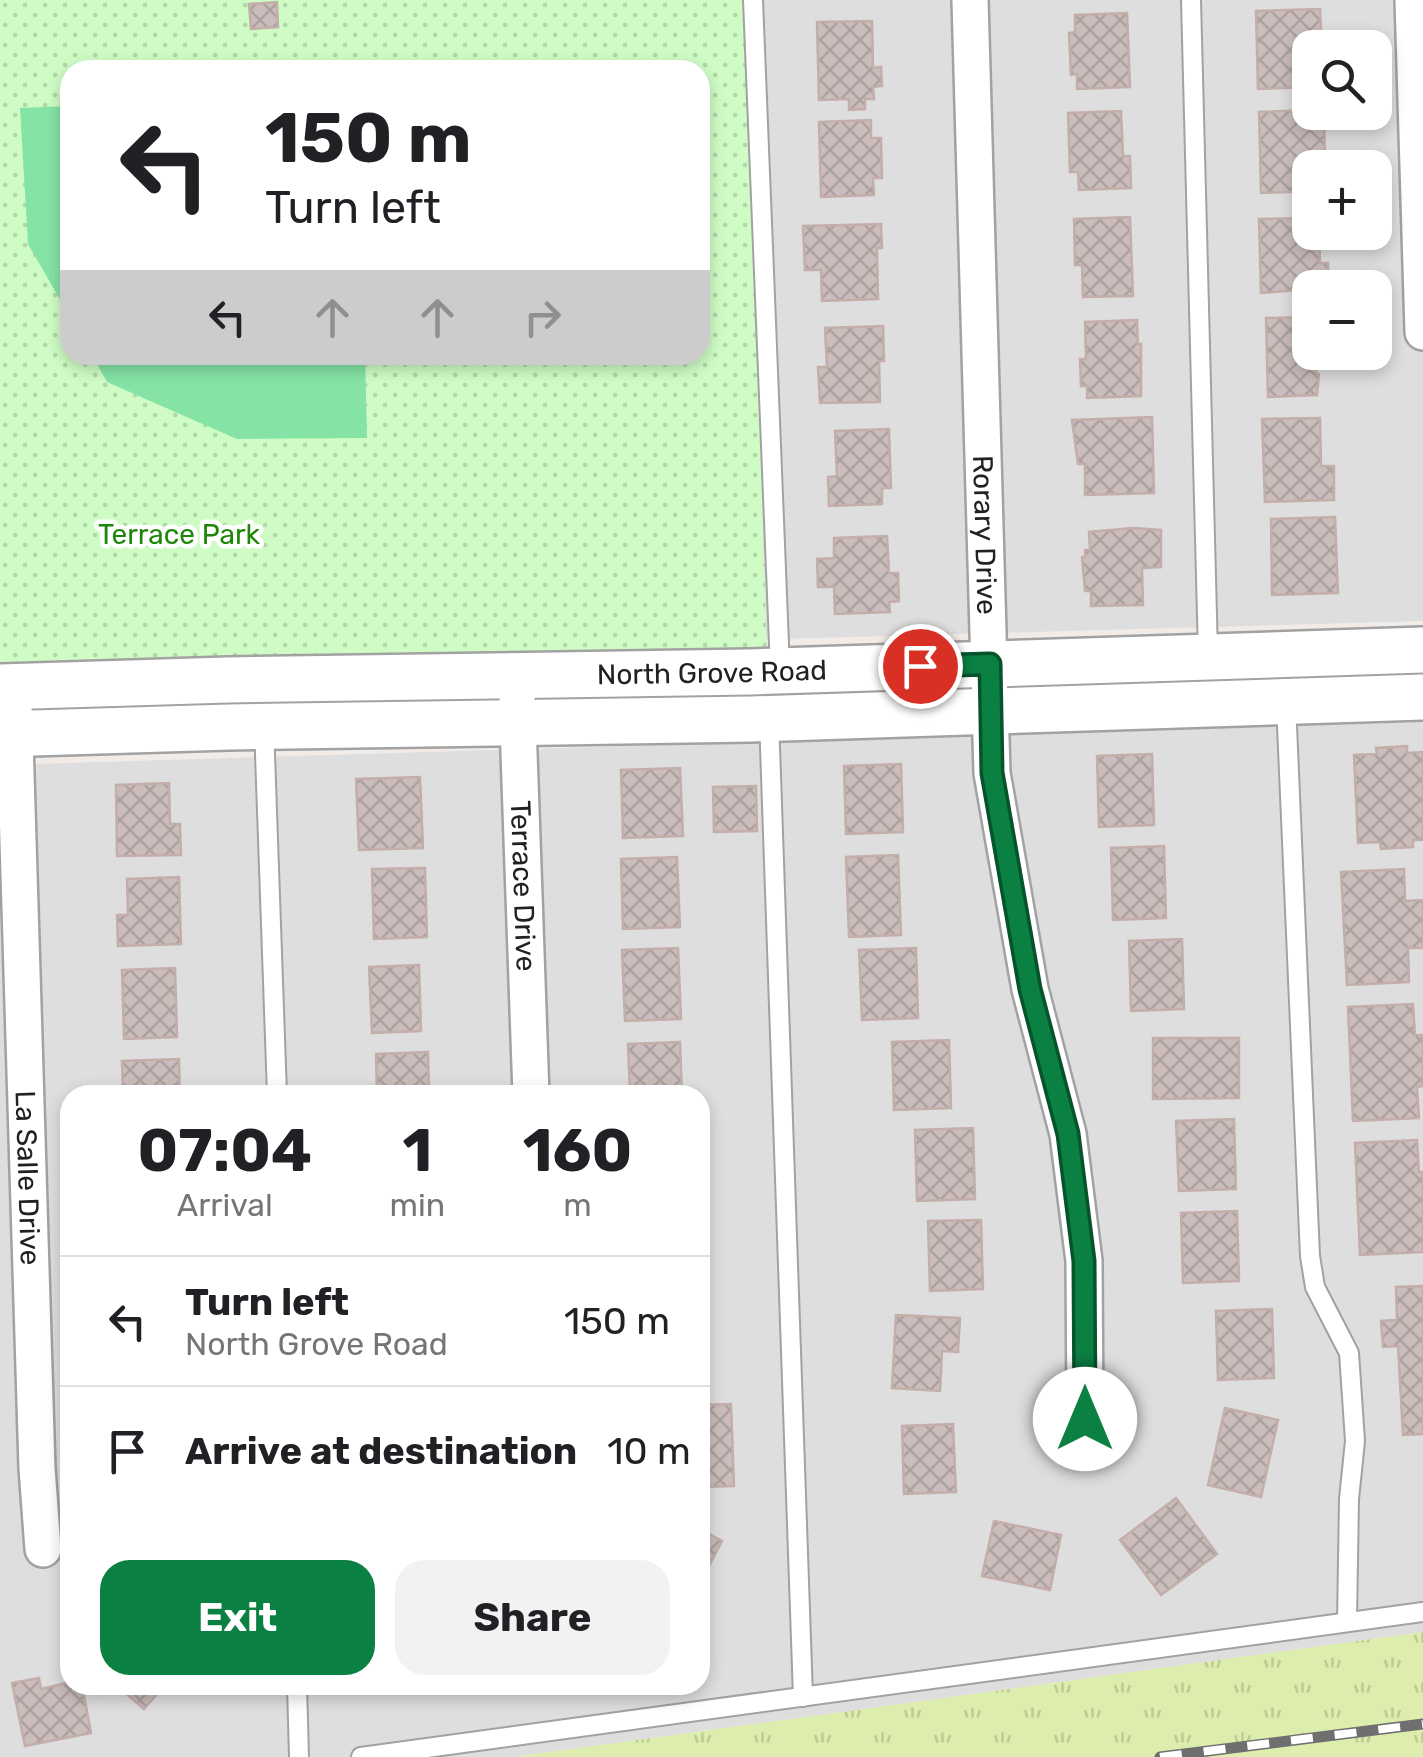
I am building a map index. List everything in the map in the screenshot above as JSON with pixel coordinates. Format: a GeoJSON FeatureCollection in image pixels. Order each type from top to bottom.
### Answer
{"type":"FeatureCollection","features":[{"type":"Feature","properties":{"kind":"street","name":"Rorary Drive"},"geometry":{"type":"LineString","coordinates":[[970,0],[992,773],[1030,989],[1068,1134],[1084,1261],[1085,1419]]}},
{"type":"Feature","properties":{"kind":"street"},"geometry":{"type":"LineString","coordinates":[[1413,0],[1423,332]]}},
{"type":"Feature","properties":{"kind":"street","name":"North Grove Road"},"geometry":{"type":"LineString","coordinates":[[6,687],[780,671],[1423,650]]}},
{"type":"Feature","properties":{"kind":"street","name":"Terrace Drive"},"geometry":{"type":"LineString","coordinates":[[516,676],[531,1085]]}},
{"type":"Feature","properties":{"kind":"street","name":"La Salle Drive"},"geometry":{"type":"LineString","coordinates":[[6,687],[43,1550]]}},
{"type":"Feature","properties":{"kind":"street","name":"North Grove Road"},"geometry":{"type":"LineString","coordinates":[[8,734],[769,718],[1423,697]]}},
{"type":"Feature","properties":{"kind":"lane"},"geometry":{"type":"LineString","coordinates":[[752,0],[780,671]]}},
{"type":"Feature","properties":{"kind":"lane"},"geometry":{"type":"LineString","coordinates":[[1191,0],[1208,656]]}},
{"type":"Feature","properties":{"kind":"lane"},"geometry":{"type":"LineString","coordinates":[[1286,701],[1310,1256],[1315,1287],[1349,1353],[1354,1441],[1347,1622]]}},
{"type":"Feature","properties":{"kind":"lane"},"geometry":{"type":"LineString","coordinates":[[769,718],[803,1696]]}},
{"type":"Feature","properties":{"kind":"lane"},"geometry":{"type":"LineString","coordinates":[[264,726],[277,1085]]}},
{"type":"Feature","properties":{"kind":"lane"},"geometry":{"type":"LineString","coordinates":[[361,1757],[1423,1612]]}},
{"type":"Feature","properties":{"kind":"lane"},"geometry":{"type":"LineString","coordinates":[[297,1695],[300,1757]]}},
{"type":"Feature","properties":{"kind":"shaded area"},"geometry":{"type":"Polygon","coordinates":[[[0,0],[1423,0],[1423,621],[0,661],[0,0]]]}},
{"type":"Feature","properties":{"kind":"shaded area"},"geometry":{"type":"Polygon","coordinates":[[[1423,722],[1423,1632],[514,1757],[0,1757],[0,765],[1423,722]]]}},
{"type":"Feature","properties":{"kind":"green space","name":"Terrace Park"},"geometry":{"type":"Polygon","coordinates":[[[0,0],[747,0],[768,695],[0,718],[0,0]]]}},
{"type":"Feature","properties":{"kind":"green space"},"geometry":{"type":"Polygon","coordinates":[[[60,106],[60,300],[28,244],[20,108],[60,106]]]}},
{"type":"Feature","properties":{"kind":"green space"},"geometry":{"type":"Polygon","coordinates":[[[98,365],[365,365],[367,438],[237,439],[107,382],[98,365]]]}},
{"type":"Feature","properties":{"kind":"green space"},"geometry":{"type":"Polygon","coordinates":[[[1423,1632],[1423,1757],[514,1757],[1423,1632]]]}},
{"type":"Feature","properties":{"kind":"building"},"geometry":{"type":"Polygon","coordinates":[[[277,2],[278,27],[251,29],[249,4],[277,2]]]}},
{"type":"Feature","properties":{"kind":"building"},"geometry":{"type":"Polygon","coordinates":[[[1320,9],[1321,30],[1292,30],[1292,88],[1258,89],[1256,11],[1320,9]]]}},
{"type":"Feature","properties":{"kind":"building"},"geometry":{"type":"Polygon","coordinates":[[[1127,13],[1130,87],[1077,89],[1077,74],[1071,75],[1069,33],[1075,32],[1075,15],[1127,13]]]}},
{"type":"Feature","properties":{"kind":"building"},"geometry":{"type":"Polygon","coordinates":[[[872,21],[873,68],[881,67],[882,86],[873,87],[874,99],[865,99],[865,109],[849,110],[849,99],[819,100],[817,22],[872,21]]]}},
{"type":"Feature","properties":{"kind":"building"},"geometry":{"type":"Polygon","coordinates":[[[1121,111],[1123,156],[1130,156],[1131,188],[1079,190],[1078,172],[1070,172],[1068,113],[1121,111]]]}},
{"type":"Feature","properties":{"kind":"building"},"geometry":{"type":"Polygon","coordinates":[[[1292,111],[1292,130],[1324,130],[1325,150],[1292,150],[1292,192],[1261,193],[1259,112],[1292,111]]]}},
{"type":"Feature","properties":{"kind":"building"},"geometry":{"type":"Polygon","coordinates":[[[871,120],[871,138],[881,138],[882,178],[873,178],[874,195],[821,197],[819,122],[871,120]]]}},
{"type":"Feature","properties":{"kind":"building"},"geometry":{"type":"Polygon","coordinates":[[[1130,217],[1133,296],[1083,297],[1082,265],[1075,265],[1074,219],[1130,217]]]}},
{"type":"Feature","properties":{"kind":"building"},"geometry":{"type":"Polygon","coordinates":[[[1292,218],[1292,250],[1320,250],[1320,263],[1328,263],[1328,270],[1292,270],[1292,291],[1261,293],[1259,219],[1292,218]]]}},
{"type":"Feature","properties":{"kind":"building"},"geometry":{"type":"Polygon","coordinates":[[[881,224],[882,248],[877,248],[878,299],[822,301],[821,270],[805,270],[803,226],[881,224]]]}},
{"type":"Feature","properties":{"kind":"building"},"geometry":{"type":"Polygon","coordinates":[[[1292,317],[1292,370],[1316,370],[1317,395],[1268,397],[1266,318],[1292,317]]]}},
{"type":"Feature","properties":{"kind":"building"},"geometry":{"type":"Polygon","coordinates":[[[1137,320],[1141,396],[1087,398],[1087,386],[1081,386],[1080,359],[1086,359],[1085,322],[1137,320]]]}},
{"type":"Feature","properties":{"kind":"building"},"geometry":{"type":"Polygon","coordinates":[[[883,326],[880,402],[820,403],[818,367],[827,367],[825,328],[883,326]]]}},
{"type":"Feature","properties":{"kind":"building"},"geometry":{"type":"Polygon","coordinates":[[[1152,417],[1154,493],[1085,495],[1085,464],[1078,464],[1072,420],[1152,417]]]}},
{"type":"Feature","properties":{"kind":"building"},"geometry":{"type":"Polygon","coordinates":[[[1320,418],[1321,466],[1334,466],[1334,500],[1265,502],[1262,419],[1320,418]]]}},
{"type":"Feature","properties":{"kind":"building"},"geometry":{"type":"Polygon","coordinates":[[[889,429],[891,488],[882,488],[882,504],[829,506],[828,477],[837,476],[835,431],[889,429]]]}},
{"type":"Feature","properties":{"kind":"building"},"geometry":{"type":"Polygon","coordinates":[[[1335,517],[1338,593],[1272,595],[1271,519],[1335,517]]]}},
{"type":"Feature","properties":{"kind":"building"},"geometry":{"type":"Polygon","coordinates":[[[1161,530],[1161,567],[1142,568],[1143,605],[1091,606],[1091,591],[1085,591],[1082,557],[1085,550],[1090,550],[1089,532],[1161,530]]]}},
{"type":"Feature","properties":{"kind":"building"},"geometry":{"type":"Polygon","coordinates":[[[887,536],[889,573],[898,573],[899,601],[889,602],[890,612],[835,614],[834,587],[818,587],[817,559],[834,558],[834,538],[887,536]]]}},
{"type":"Feature","properties":{"kind":"building"},"geometry":{"type":"Polygon","coordinates":[[[1407,746],[1407,753],[1423,752],[1423,840],[1413,840],[1413,847],[1381,849],[1380,842],[1358,843],[1354,755],[1377,754],[1376,748],[1407,746]]]}},
{"type":"Feature","properties":{"kind":"building"},"geometry":{"type":"Polygon","coordinates":[[[1152,754],[1154,825],[1099,827],[1097,756],[1152,754]]]}},
{"type":"Feature","properties":{"kind":"building"},"geometry":{"type":"Polygon","coordinates":[[[901,764],[903,832],[846,834],[844,766],[901,764]]]}},
{"type":"Feature","properties":{"kind":"building"},"geometry":{"type":"Polygon","coordinates":[[[680,768],[683,836],[623,838],[621,770],[680,768]]]}},
{"type":"Feature","properties":{"kind":"building"},"geometry":{"type":"Polygon","coordinates":[[[420,777],[423,848],[359,850],[356,779],[420,777]]]}},
{"type":"Feature","properties":{"kind":"building"},"geometry":{"type":"Polygon","coordinates":[[[169,783],[170,824],[180,824],[181,855],[117,856],[116,785],[169,783]]]}},
{"type":"Feature","properties":{"kind":"building"},"geometry":{"type":"Polygon","coordinates":[[[756,786],[757,831],[714,832],[713,787],[756,786]]]}},
{"type":"Feature","properties":{"kind":"building"},"geometry":{"type":"Polygon","coordinates":[[[1164,846],[1166,918],[1113,920],[1111,848],[1164,846]]]}},
{"type":"Feature","properties":{"kind":"building"},"geometry":{"type":"Polygon","coordinates":[[[898,855],[901,935],[849,937],[846,857],[898,855]]]}},
{"type":"Feature","properties":{"kind":"building"},"geometry":{"type":"Polygon","coordinates":[[[677,857],[680,927],[623,929],[621,859],[677,857]]]}},
{"type":"Feature","properties":{"kind":"building"},"geometry":{"type":"Polygon","coordinates":[[[425,868],[427,937],[374,939],[372,869],[425,868]]]}},
{"type":"Feature","properties":{"kind":"building"},"geometry":{"type":"Polygon","coordinates":[[[1404,869],[1405,901],[1423,900],[1423,948],[1408,948],[1409,982],[1347,985],[1341,872],[1404,869]]]}},
{"type":"Feature","properties":{"kind":"building"},"geometry":{"type":"Polygon","coordinates":[[[179,877],[181,944],[118,946],[117,915],[128,915],[127,879],[179,877]]]}},
{"type":"Feature","properties":{"kind":"building"},"geometry":{"type":"Polygon","coordinates":[[[1182,939],[1184,1009],[1131,1011],[1129,941],[1182,939]]]}},
{"type":"Feature","properties":{"kind":"building"},"geometry":{"type":"Polygon","coordinates":[[[678,948],[681,1019],[625,1021],[622,950],[678,948]]]}},
{"type":"Feature","properties":{"kind":"building"},"geometry":{"type":"Polygon","coordinates":[[[916,948],[918,1018],[862,1020],[859,950],[916,948]]]}},
{"type":"Feature","properties":{"kind":"building"},"geometry":{"type":"Polygon","coordinates":[[[419,965],[421,1031],[372,1033],[369,967],[419,965]]]}},
{"type":"Feature","properties":{"kind":"building"},"geometry":{"type":"Polygon","coordinates":[[[175,968],[177,1037],[124,1039],[122,970],[175,968]]]}},
{"type":"Feature","properties":{"kind":"building"},"geometry":{"type":"Polygon","coordinates":[[[1413,1004],[1415,1035],[1423,1035],[1423,1086],[1417,1087],[1419,1118],[1353,1121],[1348,1007],[1413,1004]]]}},
{"type":"Feature","properties":{"kind":"building"},"geometry":{"type":"Polygon","coordinates":[[[1153,1038],[1239,1038],[1239,1098],[1153,1099],[1153,1038]]]}},
{"type":"Feature","properties":{"kind":"building"},"geometry":{"type":"Polygon","coordinates":[[[949,1040],[951,1108],[894,1110],[892,1042],[949,1040]]]}},
{"type":"Feature","properties":{"kind":"building"},"geometry":{"type":"Polygon","coordinates":[[[680,1042],[682,1085],[630,1085],[628,1044],[680,1042]]]}},
{"type":"Feature","properties":{"kind":"building"},"geometry":{"type":"Polygon","coordinates":[[[428,1052],[429,1085],[377,1085],[376,1054],[428,1052]]]}},
{"type":"Feature","properties":{"kind":"building"},"geometry":{"type":"Polygon","coordinates":[[[179,1059],[180,1085],[123,1085],[122,1061],[179,1059]]]}},
{"type":"Feature","properties":{"kind":"building"},"geometry":{"type":"Polygon","coordinates":[[[1234,1119],[1236,1189],[1179,1191],[1176,1121],[1234,1119]]]}},
{"type":"Feature","properties":{"kind":"building"},"geometry":{"type":"Polygon","coordinates":[[[973,1128],[975,1199],[917,1201],[915,1130],[973,1128]]]}},
{"type":"Feature","properties":{"kind":"building"},"geometry":{"type":"Polygon","coordinates":[[[1417,1140],[1419,1172],[1423,1172],[1423,1252],[1360,1255],[1355,1143],[1417,1140]]]}},
{"type":"Feature","properties":{"kind":"building"},"geometry":{"type":"Polygon","coordinates":[[[1237,1211],[1239,1281],[1183,1283],[1181,1213],[1237,1211]]]}},
{"type":"Feature","properties":{"kind":"building"},"geometry":{"type":"Polygon","coordinates":[[[981,1220],[983,1289],[930,1291],[928,1221],[981,1220]]]}},
{"type":"Feature","properties":{"kind":"building"},"geometry":{"type":"Polygon","coordinates":[[[1423,1286],[1423,1434],[1403,1435],[1398,1346],[1383,1347],[1381,1321],[1397,1320],[1396,1287],[1423,1286]]]}},
{"type":"Feature","properties":{"kind":"building"},"geometry":{"type":"Polygon","coordinates":[[[1272,1309],[1274,1378],[1218,1380],[1216,1311],[1272,1309]]]}},
{"type":"Feature","properties":{"kind":"building"},"geometry":{"type":"Polygon","coordinates":[[[896,1315],[960,1318],[958,1352],[942,1351],[940,1391],[892,1388],[896,1315]]]}},
{"type":"Feature","properties":{"kind":"building"},"geometry":{"type":"Polygon","coordinates":[[[731,1404],[734,1486],[710,1487],[710,1405],[731,1404]]]}},
{"type":"Feature","properties":{"kind":"building"},"geometry":{"type":"Polygon","coordinates":[[[1225,1408],[1278,1420],[1261,1497],[1208,1485],[1225,1408]]]}},
{"type":"Feature","properties":{"kind":"building"},"geometry":{"type":"Polygon","coordinates":[[[953,1424],[956,1492],[904,1494],[902,1426],[953,1424]]]}},
{"type":"Feature","properties":{"kind":"building"},"geometry":{"type":"Polygon","coordinates":[[[1176,1498],[1217,1554],[1161,1595],[1120,1540],[1176,1498]]]}},
{"type":"Feature","properties":{"kind":"building"},"geometry":{"type":"Polygon","coordinates":[[[994,1521],[1061,1535],[1050,1590],[982,1576],[994,1521]]]}},
{"type":"Feature","properties":{"kind":"building"},"geometry":{"type":"Polygon","coordinates":[[[710,1534],[722,1541],[710,1564],[710,1534]]]}},
{"type":"Feature","properties":{"kind":"building"},"geometry":{"type":"Polygon","coordinates":[[[39,1678],[41,1689],[60,1684],[60,1695],[84,1695],[91,1733],[25,1746],[12,1683],[39,1678]]]}},
{"type":"Feature","properties":{"kind":"building"},"geometry":{"type":"Polygon","coordinates":[[[128,1695],[156,1695],[144,1709],[128,1695]]]}},
{"type":"Feature","properties":{"kind":"railway"},"geometry":{"type":"LineString","coordinates":[[1160,1757],[1423,1724]]}},
{"type":"Feature","properties":{"kind":"route"},"geometry":{"type":"LineString","coordinates":[[920,666],[990,664],[992,773],[1030,989],[1068,1134],[1084,1261],[1085,1419]]}}]}
